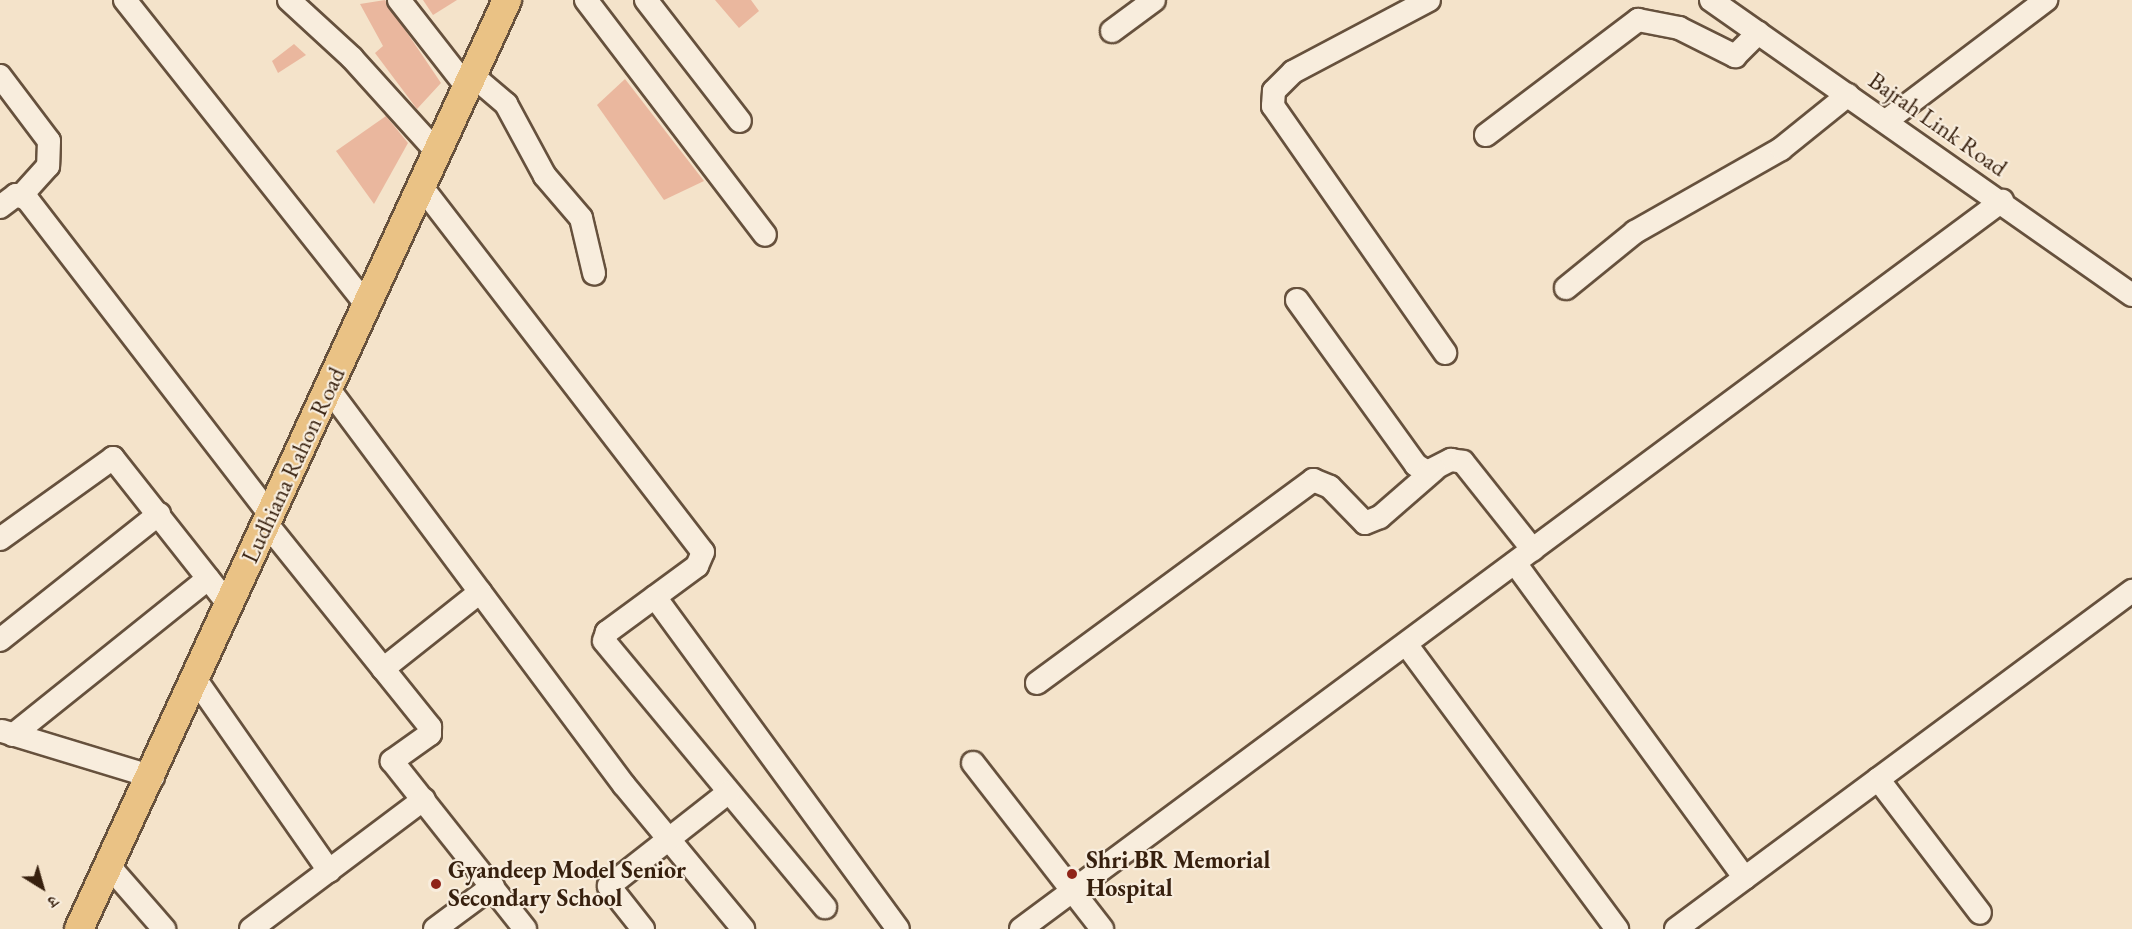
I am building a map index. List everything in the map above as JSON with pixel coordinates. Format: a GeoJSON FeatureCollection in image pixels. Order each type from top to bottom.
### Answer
{"type":"FeatureCollection","features":[{"type":"Feature","properties":{"kind":"main road","name":"Ludhiana Rahon Road"},"geometry":{"type":"LineString","coordinates":[[79,929],[153,777],[268,519],[505,1]]}},
{"type":"Feature","properties":{"kind":"street"},"geometry":{"type":"LineString","coordinates":[[124,0],[367,305]]}},
{"type":"Feature","properties":{"kind":"street"},"geometry":{"type":"LineString","coordinates":[[289,0],[352,58],[437,152]]}},
{"type":"Feature","properties":{"kind":"street"},"geometry":{"type":"LineString","coordinates":[[399,0],[470,81],[506,104],[545,176],[581,218],[594,273]]}},
{"type":"Feature","properties":{"kind":"street"},"geometry":{"type":"LineString","coordinates":[[586,0],[765,235]]}},
{"type":"Feature","properties":{"kind":"street"},"geometry":{"type":"LineString","coordinates":[[646,0],[740,121]]}},
{"type":"Feature","properties":{"kind":"street"},"geometry":{"type":"LineString","coordinates":[[1112,31],[1154,0]]}},
{"type":"Feature","properties":{"kind":"street"},"geometry":{"type":"LineString","coordinates":[[1429,0],[1293,72],[1279,82],[1273,106],[1445,353]]}},
{"type":"Feature","properties":{"kind":"street","name":"Bajrah Link Road"},"geometry":{"type":"LineString","coordinates":[[1711,0],[2128,286]]}},
{"type":"Feature","properties":{"kind":"street"},"geometry":{"type":"LineString","coordinates":[[1886,121],[2046,0]]}},
{"type":"Feature","properties":{"kind":"street"},"geometry":{"type":"LineString","coordinates":[[1486,135],[1638,20],[1678,28],[1735,56],[1758,33]]}},
{"type":"Feature","properties":{"kind":"street"},"geometry":{"type":"LineString","coordinates":[[0,76],[49,141],[51,153],[23,194],[0,207]]}},
{"type":"Feature","properties":{"kind":"street"},"geometry":{"type":"LineString","coordinates":[[1566,288],[1635,232],[1781,149],[1848,95]]}},
{"type":"Feature","properties":{"kind":"street"},"geometry":{"type":"LineString","coordinates":[[421,186],[702,552],[697,566],[607,632],[604,641],[825,907]]}},
{"type":"Feature","properties":{"kind":"street"},"geometry":{"type":"LineString","coordinates":[[23,194],[268,519],[431,730],[392,761],[494,886],[525,929]]}},
{"type":"Feature","properties":{"kind":"street"},"geometry":{"type":"LineString","coordinates":[[1021,929],[2002,201]]}},
{"type":"Feature","properties":{"kind":"street"},"geometry":{"type":"LineString","coordinates":[[1297,300],[1411,460],[1421,470],[1434,470]]}},
{"type":"Feature","properties":{"kind":"street"},"geometry":{"type":"LineString","coordinates":[[328,388],[667,838],[743,929]]}},
{"type":"Feature","properties":{"kind":"street"},"geometry":{"type":"LineString","coordinates":[[0,539],[113,458],[229,605]]}},
{"type":"Feature","properties":{"kind":"street"},"geometry":{"type":"LineString","coordinates":[[1037,683],[1310,482],[1318,479],[1330,487],[1365,523],[1380,517],[1434,470],[1451,460],[1462,462],[1524,557],[1744,878]]}},
{"type":"Feature","properties":{"kind":"street"},"geometry":{"type":"LineString","coordinates":[[0,640],[159,514]]}},
{"type":"Feature","properties":{"kind":"street"},"geometry":{"type":"LineString","coordinates":[[7,733],[208,579]]}},
{"type":"Feature","properties":{"kind":"street"},"geometry":{"type":"LineString","coordinates":[[1676,929],[2132,591]]}},
{"type":"Feature","properties":{"kind":"street"},"geometry":{"type":"LineString","coordinates":[[383,669],[480,592]]}},
{"type":"Feature","properties":{"kind":"street"},"geometry":{"type":"LineString","coordinates":[[655,597],[898,929]]}},
{"type":"Feature","properties":{"kind":"street"},"geometry":{"type":"LineString","coordinates":[[1406,644],[1617,929]]}},
{"type":"Feature","properties":{"kind":"street"},"geometry":{"type":"LineString","coordinates":[[196,680],[329,872]]}},
{"type":"Feature","properties":{"kind":"street"},"geometry":{"type":"LineString","coordinates":[[7,733],[153,777]]}},
{"type":"Feature","properties":{"kind":"street"},"geometry":{"type":"LineString","coordinates":[[973,763],[1102,929]]}},
{"type":"Feature","properties":{"kind":"street"},"geometry":{"type":"LineString","coordinates":[[1878,779],[1980,913]]}},
{"type":"Feature","properties":{"kind":"street"},"geometry":{"type":"LineString","coordinates":[[642,929],[609,886],[667,838],[729,792]]}},
{"type":"Feature","properties":{"kind":"street"},"geometry":{"type":"LineString","coordinates":[[251,929],[424,799]]}},
{"type":"Feature","properties":{"kind":"street"},"geometry":{"type":"LineString","coordinates":[[110,866],[164,929]]}},
{"type":"Feature","properties":{"kind":"street"},"geometry":{"type":"LineString","coordinates":[[435,929],[494,886]]}},
{"type":"Feature","properties":{"kind":"building"},"geometry":{"type":"Polygon","coordinates":[[[385,0],[441,83],[417,109],[375,53],[383,46],[360,4],[385,0]]]}},
{"type":"Feature","properties":{"kind":"building"},"geometry":{"type":"Polygon","coordinates":[[[423,0],[457,0],[433,15],[423,0]]]}},
{"type":"Feature","properties":{"kind":"building"},"geometry":{"type":"Polygon","coordinates":[[[715,0],[751,0],[759,11],[739,28],[715,0]]]}},
{"type":"Feature","properties":{"kind":"building"},"geometry":{"type":"Polygon","coordinates":[[[294,44],[306,55],[278,73],[272,61],[294,44]]]}},
{"type":"Feature","properties":{"kind":"building"},"geometry":{"type":"Polygon","coordinates":[[[625,79],[704,181],[664,200],[597,105],[625,79]]]}},
{"type":"Feature","properties":{"kind":"building"},"geometry":{"type":"Polygon","coordinates":[[[386,116],[408,143],[374,204],[336,151],[386,116]]]}},
{"type":"Feature","properties":{"kind":"place","name":"Shri BR Memorial Hospital"},"geometry":{"type":"Point","coordinates":[1072,874]}},
{"type":"Feature","properties":{"kind":"place","name":"Gyandeep Model Senior Secondary School"},"geometry":{"type":"Point","coordinates":[436,884]}}]}
